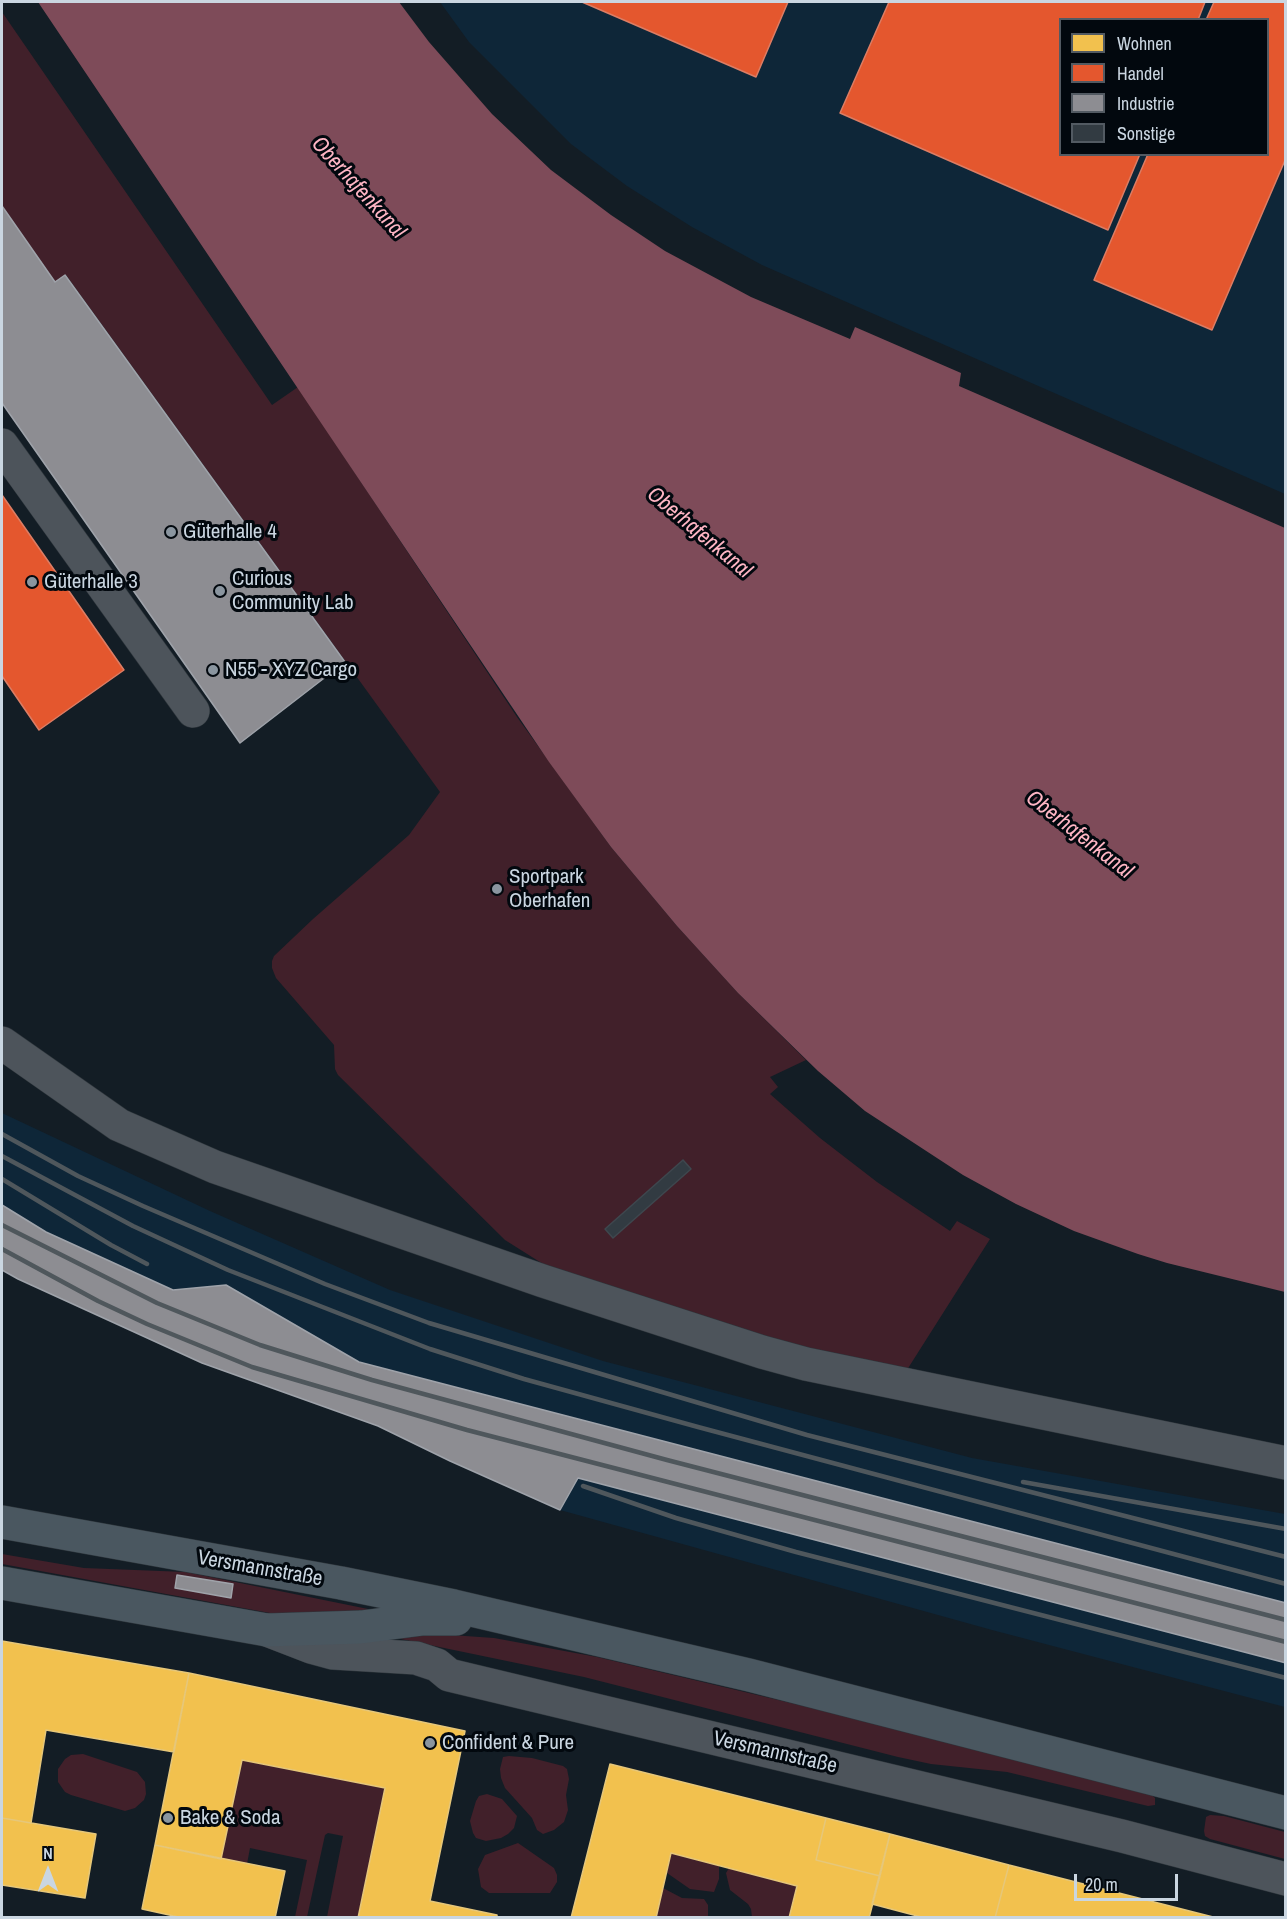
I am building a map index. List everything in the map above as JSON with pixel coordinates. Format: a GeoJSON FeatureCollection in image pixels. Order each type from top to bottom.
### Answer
{"type":"FeatureCollection","features":[{"type":"Feature","properties":{"kind":"main road","name":"Versmannstraße"},"geometry":{"type":"LineString","coordinates":[[3,1523],[341,1583],[454,1606],[749,1675],[1286,1813]]}},
{"type":"Feature","properties":{"kind":"main road","name":"Versmannstraße"},"geometry":{"type":"LineString","coordinates":[[2,1583],[267,1630],[361,1628],[423,1619],[518,1622]]}},
{"type":"Feature","properties":{"kind":"lane"},"geometry":{"type":"LineString","coordinates":[[2,445],[192,711]]}},
{"type":"Feature","properties":{"kind":"lane"},"geometry":{"type":"LineString","coordinates":[[2,1042],[118,1125],[215,1167],[543,1281],[806,1364],[1286,1463]]}},
{"type":"Feature","properties":{"kind":"lane","name":"Versmannstraße"},"geometry":{"type":"LineString","coordinates":[[267,1630],[333,1653],[416,1658],[437,1665],[449,1675],[1111,1833],[1286,1879]]}},
{"type":"Feature","properties":{"kind":"shaded area"},"geometry":{"type":"Polygon","coordinates":[[[440,2],[1285,2],[1285,494],[762,265],[692,227],[627,186],[571,144],[469,42],[440,2]]]}},
{"type":"Feature","properties":{"kind":"shaded area","name":"Sportpark Oberhafen"},"geometry":{"type":"Polygon","coordinates":[[[2,12],[272,405],[298,387],[517,717],[611,847],[677,926],[738,993],[806,1060],[770,1077],[778,1087],[770,1094],[820,1138],[877,1182],[950,1231],[957,1221],[990,1239],[905,1373],[808,1352],[551,1269],[505,1240],[338,1075],[335,1069],[334,1045],[276,978],[272,961],[274,956],[313,919],[409,835],[440,792],[66,275],[55,282],[2,206],[2,12]]]}},
{"type":"Feature","properties":{"kind":"shaded area"},"geometry":{"type":"Polygon","coordinates":[[[2,1113],[210,1211],[390,1290],[603,1361],[972,1458],[1285,1514],[1285,1707],[992,1630],[560,1510],[378,1426],[202,1362],[18,1279],[2,1270],[2,1113]]]}},
{"type":"Feature","properties":{"kind":"shaded area"},"geometry":{"type":"Polygon","coordinates":[[[2,1554],[84,1568],[186,1572],[373,1610],[321,1614],[270,1613],[2,1564],[2,1554]]]}},
{"type":"Feature","properties":{"kind":"shaded area"},"geometry":{"type":"Polygon","coordinates":[[[399,1634],[494,1638],[597,1657],[846,1716],[1152,1795],[1155,1798],[1155,1805],[1148,1806],[1007,1772],[931,1764],[898,1757],[584,1677],[396,1638],[399,1634]]]}},
{"type":"Feature","properties":{"kind":"shaded area"},"geometry":{"type":"Polygon","coordinates":[[[83,1754],[137,1772],[145,1782],[144,1800],[135,1808],[125,1811],[65,1792],[58,1782],[58,1769],[71,1755],[83,1754]]]}},
{"type":"Feature","properties":{"kind":"shaded area"},"geometry":{"type":"Polygon","coordinates":[[[503,1757],[532,1758],[567,1769],[568,1810],[564,1822],[554,1830],[543,1834],[537,1830],[532,1818],[505,1788],[500,1769],[503,1757]]]}},
{"type":"Feature","properties":{"kind":"shaded area"},"geometry":{"type":"Polygon","coordinates":[[[242,1760],[385,1788],[358,1917],[327,1917],[343,1836],[328,1833],[325,1835],[307,1917],[295,1917],[307,1860],[250,1848],[247,1864],[221,1859],[242,1760]]]}},
{"type":"Feature","properties":{"kind":"shaded area"},"geometry":{"type":"Polygon","coordinates":[[[487,1794],[502,1799],[517,1816],[514,1828],[508,1834],[486,1841],[476,1838],[470,1821],[479,1796],[487,1794]]]}},
{"type":"Feature","properties":{"kind":"shaded area"},"geometry":{"type":"Polygon","coordinates":[[[1224,1816],[1285,1832],[1285,1859],[1210,1839],[1205,1836],[1204,1831],[1206,1817],[1224,1816]]]}},
{"type":"Feature","properties":{"kind":"shaded area"},"geometry":{"type":"Polygon","coordinates":[[[518,1843],[554,1868],[557,1882],[550,1893],[489,1893],[481,1887],[478,1869],[485,1855],[518,1843]]]}},
{"type":"Feature","properties":{"kind":"shaded area"},"geometry":{"type":"Polygon","coordinates":[[[671,1853],[719,1865],[719,1879],[714,1892],[690,1889],[667,1873],[671,1853]]]}},
{"type":"Feature","properties":{"kind":"shaded area"},"geometry":{"type":"Polygon","coordinates":[[[729,1868],[797,1886],[789,1917],[752,1917],[748,1904],[730,1890],[726,1873],[729,1868]]]}},
{"type":"Feature","properties":{"kind":"shaded area"},"geometry":{"type":"Polygon","coordinates":[[[663,1888],[682,1898],[704,1899],[708,1905],[708,1917],[656,1918],[663,1888]]]}},
{"type":"Feature","properties":{"kind":"water","name":"Oberhafenkanal"},"geometry":{"type":"Polygon","coordinates":[[[38,2],[399,2],[429,42],[492,114],[551,170],[611,215],[665,251],[751,297],[850,339],[855,327],[961,373],[959,386],[1285,528],[1285,1292],[1138,1254],[1074,1231],[1016,1204],[963,1175],[865,1111],[818,1071],[738,993],[677,926],[611,847],[549,762],[38,2]]]}},
{"type":"Feature","properties":{"kind":"building: Wohnen"},"geometry":{"type":"Polygon","coordinates":[[[2,1641],[189,1673],[174,1752],[46,1730],[31,1823],[2,1818],[2,1641]]]}},
{"type":"Feature","properties":{"kind":"building: Wohnen"},"geometry":{"type":"Polygon","coordinates":[[[189,1673],[465,1731],[430,1901],[497,1915],[497,1918],[358,1918],[385,1788],[242,1760],[221,1859],[155,1845],[189,1673]]]}},
{"type":"Feature","properties":{"kind":"building: Wohnen"},"geometry":{"type":"Polygon","coordinates":[[[610,1764],[826,1818],[816,1860],[880,1876],[869,1918],[789,1918],[797,1886],[671,1853],[656,1918],[571,1918],[610,1764]]]}},
{"type":"Feature","properties":{"kind":"building: Wohnen"},"geometry":{"type":"Polygon","coordinates":[[[2,1818],[96,1834],[85,1898],[2,1885],[2,1818]]]}},
{"type":"Feature","properties":{"kind":"building: Wohnen"},"geometry":{"type":"Polygon","coordinates":[[[826,1818],[890,1834],[880,1876],[816,1860],[826,1818]]]}},
{"type":"Feature","properties":{"kind":"building: Wohnen"},"geometry":{"type":"Polygon","coordinates":[[[890,1834],[1009,1865],[995,1918],[925,1918],[872,1904],[890,1834]]]}},
{"type":"Feature","properties":{"kind":"building: Wohnen"},"geometry":{"type":"Polygon","coordinates":[[[155,1845],[285,1871],[275,1918],[183,1918],[142,1909],[155,1845]]]}},
{"type":"Feature","properties":{"kind":"building: Wohnen"},"geometry":{"type":"Polygon","coordinates":[[[1009,1865],[1217,1918],[995,1918],[1009,1865]]]}},
{"type":"Feature","properties":{"kind":"building: Handel"},"geometry":{"type":"Polygon","coordinates":[[[582,2],[788,2],[756,77],[582,2]]]}},
{"type":"Feature","properties":{"kind":"building: Handel"},"geometry":{"type":"Polygon","coordinates":[[[889,2],[1205,2],[1199,18],[1059,18],[1059,156],[1139,156],[1108,230],[840,113],[889,2]]]}},
{"type":"Feature","properties":{"kind":"building: Handel"},"geometry":{"type":"Polygon","coordinates":[[[1214,2],[1286,2],[1286,158],[1212,330],[1094,280],[1147,156],[1269,156],[1269,18],[1207,18],[1214,2]]]}},
{"type":"Feature","properties":{"kind":"building: Handel","name":"Güterhalle 3"},"geometry":{"type":"Polygon","coordinates":[[[2,495],[124,670],[39,730],[2,676],[2,495]]]}},
{"type":"Feature","properties":{"kind":"building: Industrie","name":"Güterhalle 4"},"geometry":{"type":"Polygon","coordinates":[[[2,206],[55,282],[65,275],[345,662],[240,743],[2,403],[2,206]]]}},
{"type":"Feature","properties":{"kind":"building: Industrie"},"geometry":{"type":"Polygon","coordinates":[[[2,1205],[46,1232],[173,1290],[226,1285],[359,1362],[1286,1603],[1286,1663],[578,1478],[560,1510],[378,1426],[202,1363],[18,1279],[2,1270],[2,1205]]]}},
{"type":"Feature","properties":{"kind":"building: Industrie"},"geometry":{"type":"Polygon","coordinates":[[[177,1575],[233,1584],[231,1598],[175,1588],[177,1575]]]}},
{"type":"Feature","properties":{"kind":"building: Sonstige"},"geometry":{"type":"Polygon","coordinates":[[[683,1160],[691,1169],[613,1238],[605,1229],[683,1160]]]}},
{"type":"Feature","properties":{"kind":"railway"},"geometry":{"type":"LineString","coordinates":[[2,1134],[78,1176],[143,1206],[325,1284],[429,1323],[807,1435],[1286,1557]]}},
{"type":"Feature","properties":{"kind":"railway"},"geometry":{"type":"LineString","coordinates":[[2,1156],[133,1226],[228,1270],[430,1349],[524,1379],[698,1427],[1286,1584]]}},
{"type":"Feature","properties":{"kind":"railway"},"geometry":{"type":"LineString","coordinates":[[2,1179],[111,1245],[147,1264]]}},
{"type":"Feature","properties":{"kind":"railway"},"geometry":{"type":"LineString","coordinates":[[2,1225],[157,1303],[260,1345],[372,1380],[667,1460],[1286,1620]]}},
{"type":"Feature","properties":{"kind":"railway"},"geometry":{"type":"LineString","coordinates":[[2,1249],[98,1301],[147,1324],[252,1367],[467,1430],[1286,1642]]}},
{"type":"Feature","properties":{"kind":"railway"},"geometry":{"type":"LineString","coordinates":[[1023,1482],[1286,1529]]}},
{"type":"Feature","properties":{"kind":"railway"},"geometry":{"type":"LineString","coordinates":[[583,1486],[676,1518],[796,1552],[1286,1678]]}},
{"type":"Feature","properties":{"kind":"place","name":"Güterhalle 4"},"geometry":{"type":"Point","coordinates":[171,532]}},
{"type":"Feature","properties":{"kind":"place","name":"Güterhalle 3"},"geometry":{"type":"Point","coordinates":[32,582]}},
{"type":"Feature","properties":{"kind":"place","name":"Curious Community Lab"},"geometry":{"type":"Point","coordinates":[220,591]}},
{"type":"Feature","properties":{"kind":"place","name":"N55 - XYZ Cargo"},"geometry":{"type":"Point","coordinates":[213,670]}},
{"type":"Feature","properties":{"kind":"place","name":"Sportpark Oberhafen"},"geometry":{"type":"Point","coordinates":[497,889]}},
{"type":"Feature","properties":{"kind":"place","name":"Confident & Pure"},"geometry":{"type":"Point","coordinates":[430,1743]}},
{"type":"Feature","properties":{"kind":"place","name":"Bake & Soda"},"geometry":{"type":"Point","coordinates":[168,1818]}}]}
